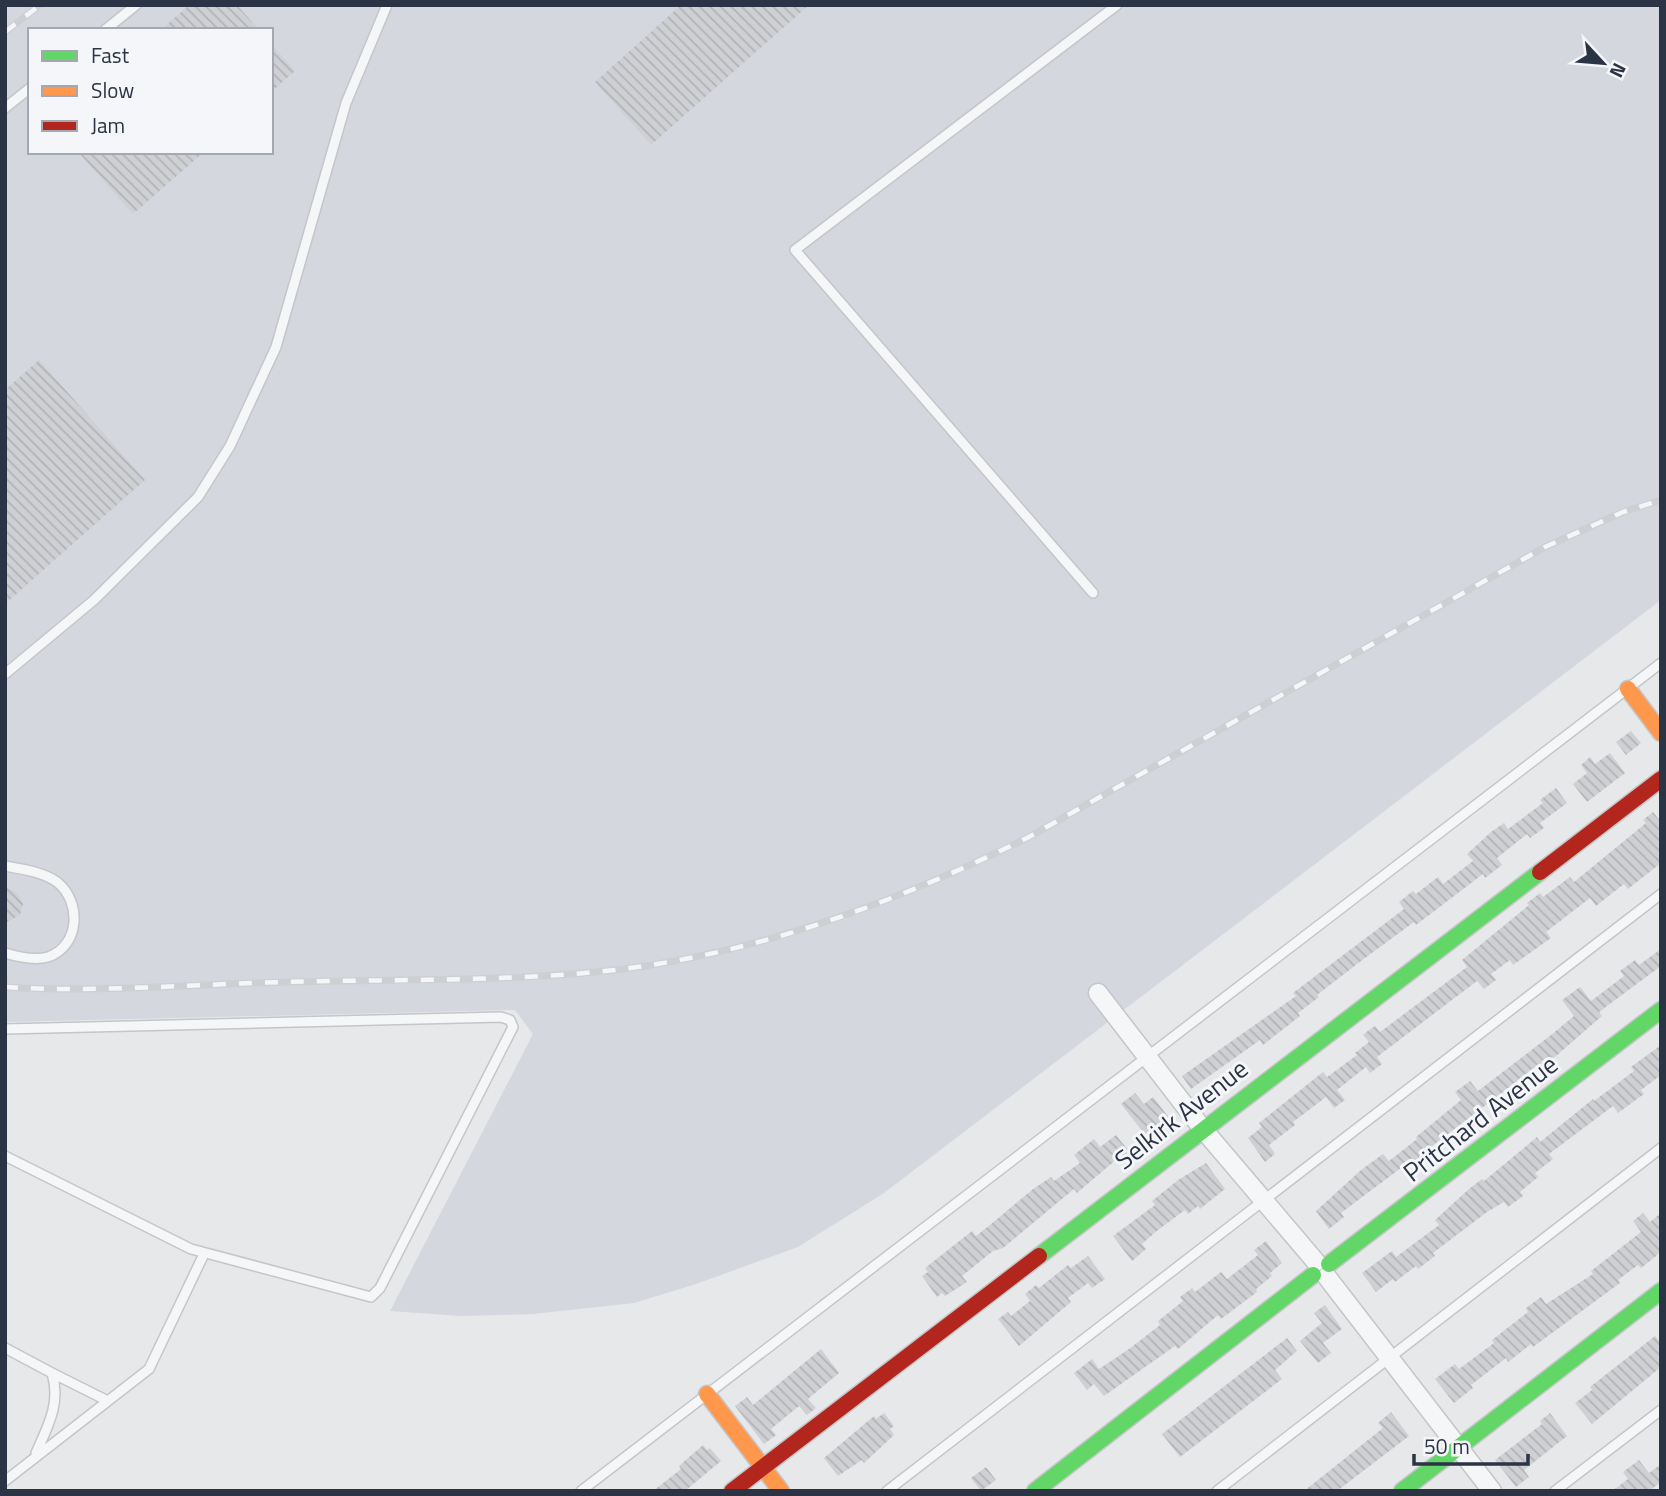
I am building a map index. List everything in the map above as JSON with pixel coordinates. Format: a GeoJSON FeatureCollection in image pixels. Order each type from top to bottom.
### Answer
{"type":"FeatureCollection","features":[{"type":"Feature","properties":{"kind":"street"},"geometry":{"type":"LineString","coordinates":[[1628,688],[1661,733]]}},
{"type":"Feature","properties":{"kind":"street","name":"Selkirk Avenue"},"geometry":{"type":"LineString","coordinates":[[732,1491],[1202,1128],[1661,779]]}},
{"type":"Feature","properties":{"kind":"street"},"geometry":{"type":"LineString","coordinates":[[1098,993],[1202,1128],[1321,1270],[1492,1491]]}},
{"type":"Feature","properties":{"kind":"street","name":"Pritchard Avenue"},"geometry":{"type":"LineString","coordinates":[[1035,1491],[1661,1010]]}},
{"type":"Feature","properties":{"kind":"street"},"geometry":{"type":"LineString","coordinates":[[1402,1491],[1661,1291]]}},
{"type":"Feature","properties":{"kind":"street"},"geometry":{"type":"LineString","coordinates":[[707,1394],[781,1491]]}},
{"type":"Feature","properties":{"kind":"lane"},"geometry":{"type":"LineString","coordinates":[[107,28],[136,5]]}},
{"type":"Feature","properties":{"kind":"lane"},"geometry":{"type":"LineString","coordinates":[[5,674],[94,600],[198,497],[230,446],[276,347],[346,103],[387,5]]}},
{"type":"Feature","properties":{"kind":"lane"},"geometry":{"type":"LineString","coordinates":[[1093,593],[795,250],[1117,5]]}},
{"type":"Feature","properties":{"kind":"lane"},"geometry":{"type":"LineString","coordinates":[[5,108],[28,90]]}},
{"type":"Feature","properties":{"kind":"lane"},"geometry":{"type":"LineString","coordinates":[[581,1491],[1661,663]]}},
{"type":"Feature","properties":{"kind":"lane"},"geometry":{"type":"LineString","coordinates":[[5,866],[31,871],[56,881],[69,897],[74,913],[73,932],[64,947],[48,957],[23,959],[5,953]]}},
{"type":"Feature","properties":{"kind":"lane"},"geometry":{"type":"LineString","coordinates":[[887,1491],[1661,894]]}},
{"type":"Feature","properties":{"kind":"lane"},"geometry":{"type":"LineString","coordinates":[[5,1029],[501,1017],[513,1023],[510,1034],[374,1296],[367,1297],[204,1254],[143,1227],[5,1156]]}},
{"type":"Feature","properties":{"kind":"lane"},"geometry":{"type":"LineString","coordinates":[[1217,1491],[1661,1148]]}},
{"type":"Feature","properties":{"kind":"lane"},"geometry":{"type":"LineString","coordinates":[[5,1481],[149,1369],[204,1254]]}},
{"type":"Feature","properties":{"kind":"lane"},"geometry":{"type":"LineString","coordinates":[[5,1348],[106,1400]]}},
{"type":"Feature","properties":{"kind":"lane"},"geometry":{"type":"LineString","coordinates":[[35,1456],[54,1412],[58,1391],[52,1373]]}},
{"type":"Feature","properties":{"kind":"lane"},"geometry":{"type":"LineString","coordinates":[[1555,1491],[1661,1410]]}},
{"type":"Feature","properties":{"kind":"shaded area"},"geometry":{"type":"Polygon","coordinates":[[[5,5],[1661,5],[1661,600],[884,1193],[798,1247],[634,1303],[533,1314],[461,1316],[390,1311],[533,1034],[515,1010],[5,1022],[5,5]]]}},
{"type":"Feature","properties":{"kind":"building"},"geometry":{"type":"Polygon","coordinates":[[[189,5],[237,5],[257,28],[163,28],[189,5]]]}},
{"type":"Feature","properties":{"kind":"building"},"geometry":{"type":"Polygon","coordinates":[[[681,5],[809,5],[651,145],[595,82],[681,5]]]}},
{"type":"Feature","properties":{"kind":"building"},"geometry":{"type":"Polygon","coordinates":[[[273,46],[295,71],[273,90],[273,46]]]}},
{"type":"Feature","properties":{"kind":"building"},"geometry":{"type":"Polygon","coordinates":[[[80,154],[202,154],[133,214],[80,154]]]}},
{"type":"Feature","properties":{"kind":"building"},"geometry":{"type":"Polygon","coordinates":[[[39,360],[145,480],[5,604],[5,390],[39,360]]]}},
{"type":"Feature","properties":{"kind":"building"},"geometry":{"type":"Polygon","coordinates":[[[1631,731],[1641,743],[1626,755],[1616,742],[1631,731]]]}},
{"type":"Feature","properties":{"kind":"building"},"geometry":{"type":"Polygon","coordinates":[[[1610,753],[1625,773],[1587,802],[1573,784],[1587,773],[1581,765],[1590,757],[1595,764],[1610,753]]]}},
{"type":"Feature","properties":{"kind":"building"},"geometry":{"type":"Polygon","coordinates":[[[1556,788],[1567,803],[1540,823],[1544,828],[1530,838],[1527,834],[1497,858],[1502,865],[1485,878],[1483,874],[1416,925],[1414,922],[1361,961],[1317,995],[1319,997],[1298,1013],[1300,1016],[1263,1045],[1260,1040],[1191,1089],[1182,1076],[1296,996],[1293,993],[1404,909],[1399,902],[1413,891],[1416,894],[1438,877],[1443,884],[1473,861],[1467,854],[1491,832],[1504,823],[1508,829],[1543,803],[1540,800],[1556,788]]]}},
{"type":"Feature","properties":{"kind":"building"},"geometry":{"type":"Polygon","coordinates":[[[1653,812],[1661,822],[1661,863],[1628,889],[1624,884],[1596,906],[1590,898],[1546,932],[1551,938],[1513,965],[1510,960],[1491,974],[1496,980],[1484,989],[1477,981],[1377,1057],[1382,1064],[1370,1073],[1366,1067],[1337,1090],[1345,1100],[1334,1108],[1326,1097],[1293,1122],[1295,1125],[1269,1145],[1275,1154],[1265,1162],[1248,1138],[1262,1127],[1259,1123],[1323,1072],[1327,1077],[1357,1055],[1355,1053],[1369,1042],[1363,1035],[1369,1030],[1375,1026],[1380,1032],[1467,967],[1462,960],[1529,905],[1527,903],[1540,893],[1543,897],[1570,877],[1574,882],[1646,823],[1643,820],[1653,812]]]}},
{"type":"Feature","properties":{"kind":"building"},"geometry":{"type":"Polygon","coordinates":[[[5,887],[17,893],[23,904],[20,915],[5,923],[5,887]]]}},
{"type":"Feature","properties":{"kind":"building"},"geometry":{"type":"Polygon","coordinates":[[[1661,949],[1661,966],[1599,1012],[1602,1016],[1556,1056],[1540,1068],[1538,1065],[1419,1156],[1421,1159],[1407,1169],[1405,1165],[1341,1213],[1344,1217],[1329,1229],[1316,1211],[1383,1154],[1389,1161],[1417,1139],[1416,1137],[1461,1100],[1455,1092],[1470,1081],[1478,1091],[1574,1016],[1562,1000],[1580,987],[1591,1001],[1624,976],[1620,971],[1635,960],[1639,965],[1661,949]]]}},
{"type":"Feature","properties":{"kind":"building"},"geometry":{"type":"Polygon","coordinates":[[[1661,1045],[1661,1075],[1641,1090],[1644,1094],[1618,1113],[1613,1106],[1549,1154],[1553,1159],[1535,1173],[1538,1177],[1520,1192],[1523,1196],[1508,1207],[1504,1202],[1487,1212],[1433,1253],[1435,1256],[1418,1269],[1416,1266],[1376,1292],[1362,1273],[1392,1251],[1396,1257],[1439,1225],[1435,1220],[1469,1189],[1482,1179],[1484,1181],[1537,1137],[1540,1142],[1593,1099],[1594,1101],[1634,1071],[1631,1067],[1661,1045]]]}},
{"type":"Feature","properties":{"kind":"building"},"geometry":{"type":"Polygon","coordinates":[[[1135,1093],[1144,1104],[1153,1097],[1170,1119],[1147,1137],[1121,1104],[1135,1093]]]}},
{"type":"Feature","properties":{"kind":"building"},"geometry":{"type":"Polygon","coordinates":[[[1116,1135],[1132,1155],[1121,1164],[1117,1159],[1077,1193],[1074,1189],[1003,1248],[993,1251],[962,1276],[967,1282],[945,1296],[942,1293],[937,1297],[922,1276],[928,1272],[925,1268],[972,1231],[976,1236],[1033,1189],[1051,1177],[1054,1181],[1080,1163],[1074,1155],[1094,1139],[1100,1147],[1116,1135]]]}},
{"type":"Feature","properties":{"kind":"building"},"geometry":{"type":"Polygon","coordinates":[[[1206,1163],[1225,1189],[1200,1209],[1198,1206],[1188,1214],[1185,1210],[1158,1230],[1142,1244],[1146,1249],[1132,1261],[1113,1236],[1155,1205],[1152,1201],[1178,1180],[1206,1163]]]}},
{"type":"Feature","properties":{"kind":"building"},"geometry":{"type":"Polygon","coordinates":[[[1643,1213],[1650,1222],[1661,1213],[1661,1251],[1641,1268],[1638,1265],[1618,1280],[1620,1283],[1533,1347],[1531,1344],[1508,1362],[1506,1358],[1471,1385],[1473,1388],[1454,1403],[1435,1379],[1455,1364],[1459,1369],[1494,1343],[1492,1340],[1528,1312],[1526,1308],[1541,1297],[1546,1304],[1593,1274],[1591,1271],[1641,1232],[1633,1221],[1643,1213]]]}},
{"type":"Feature","properties":{"kind":"building"},"geometry":{"type":"Polygon","coordinates":[[[1266,1241],[1282,1263],[1270,1273],[1272,1276],[1256,1289],[1257,1292],[1221,1319],[1218,1315],[1178,1349],[1175,1346],[1104,1396],[1094,1384],[1087,1390],[1074,1373],[1092,1359],[1099,1369],[1129,1349],[1160,1325],[1158,1321],[1183,1301],[1180,1297],[1192,1288],[1195,1292],[1221,1272],[1227,1279],[1258,1255],[1254,1250],[1266,1241]]]}},
{"type":"Feature","properties":{"kind":"building"},"geometry":{"type":"Polygon","coordinates":[[[1088,1256],[1105,1279],[1092,1288],[1088,1283],[1068,1298],[1071,1302],[1019,1346],[998,1319],[1008,1312],[1011,1316],[1030,1301],[1025,1294],[1036,1285],[1039,1288],[1068,1265],[1071,1268],[1088,1256]]]}},
{"type":"Feature","properties":{"kind":"building"},"geometry":{"type":"Polygon","coordinates":[[[1325,1305],[1342,1329],[1323,1343],[1331,1353],[1318,1363],[1300,1341],[1322,1323],[1314,1313],[1325,1305]]]}},
{"type":"Feature","properties":{"kind":"building"},"geometry":{"type":"Polygon","coordinates":[[[1655,1336],[1661,1343],[1661,1367],[1592,1424],[1575,1403],[1592,1390],[1590,1387],[1655,1336]]]}},
{"type":"Feature","properties":{"kind":"building"},"geometry":{"type":"Polygon","coordinates":[[[1287,1338],[1297,1351],[1275,1370],[1282,1379],[1180,1457],[1162,1434],[1287,1338]]]}},
{"type":"Feature","properties":{"kind":"building"},"geometry":{"type":"Polygon","coordinates":[[[821,1349],[839,1373],[808,1399],[816,1408],[807,1415],[799,1406],[771,1429],[776,1435],[764,1444],[735,1406],[747,1397],[753,1405],[821,1349]]]}},
{"type":"Feature","properties":{"kind":"building"},"geometry":{"type":"Polygon","coordinates":[[[1391,1412],[1409,1436],[1337,1491],[1304,1491],[1383,1428],[1378,1423],[1391,1412]]]}},
{"type":"Feature","properties":{"kind":"building"},"geometry":{"type":"Polygon","coordinates":[[[884,1413],[894,1426],[890,1429],[894,1435],[864,1463],[862,1460],[838,1476],[824,1458],[874,1416],[876,1419],[884,1413]]]}},
{"type":"Feature","properties":{"kind":"building"},"geometry":{"type":"Polygon","coordinates":[[[1550,1413],[1567,1436],[1524,1470],[1529,1477],[1516,1487],[1495,1460],[1542,1424],[1540,1421],[1550,1413]]]}},
{"type":"Feature","properties":{"kind":"building"},"geometry":{"type":"Polygon","coordinates":[[[703,1445],[707,1450],[710,1448],[721,1461],[685,1491],[653,1491],[681,1469],[679,1466],[703,1445]]]}},
{"type":"Feature","properties":{"kind":"building"},"geometry":{"type":"Polygon","coordinates":[[[1639,1460],[1649,1473],[1661,1464],[1661,1482],[1649,1491],[1612,1491],[1628,1479],[1623,1472],[1639,1460]]]}},
{"type":"Feature","properties":{"kind":"building"},"geometry":{"type":"Polygon","coordinates":[[[986,1467],[996,1480],[981,1491],[971,1478],[986,1467]]]}},
{"type":"Feature","properties":{"kind":"railway"},"geometry":{"type":"LineString","coordinates":[[5,32],[40,5]]}},
{"type":"Feature","properties":{"kind":"railway"},"geometry":{"type":"LineString","coordinates":[[5,987],[110,989],[533,977],[669,962],[774,938],[826,922],[928,883],[1027,838],[1545,547],[1623,512],[1661,500]]}},
{"type":"Feature","properties":{"kind":"traffic: fast"},"geometry":{"type":"LineString","coordinates":[[1039,1256],[1540,872]]}},
{"type":"Feature","properties":{"kind":"traffic: fast"},"geometry":{"type":"LineString","coordinates":[[1329,1264],[1661,1010]]}},
{"type":"Feature","properties":{"kind":"traffic: fast"},"geometry":{"type":"LineString","coordinates":[[1035,1491],[1313,1275]]}},
{"type":"Feature","properties":{"kind":"traffic: fast"},"geometry":{"type":"LineString","coordinates":[[1402,1491],[1661,1291]]}},
{"type":"Feature","properties":{"kind":"traffic: slow"},"geometry":{"type":"LineString","coordinates":[[1628,689],[1661,733]]}},
{"type":"Feature","properties":{"kind":"traffic: slow"},"geometry":{"type":"LineString","coordinates":[[707,1394],[781,1491]]}},
{"type":"Feature","properties":{"kind":"traffic: jam"},"geometry":{"type":"LineString","coordinates":[[1540,872],[1661,779]]}},
{"type":"Feature","properties":{"kind":"traffic: jam"},"geometry":{"type":"LineString","coordinates":[[732,1491],[1039,1256]]}}]}
